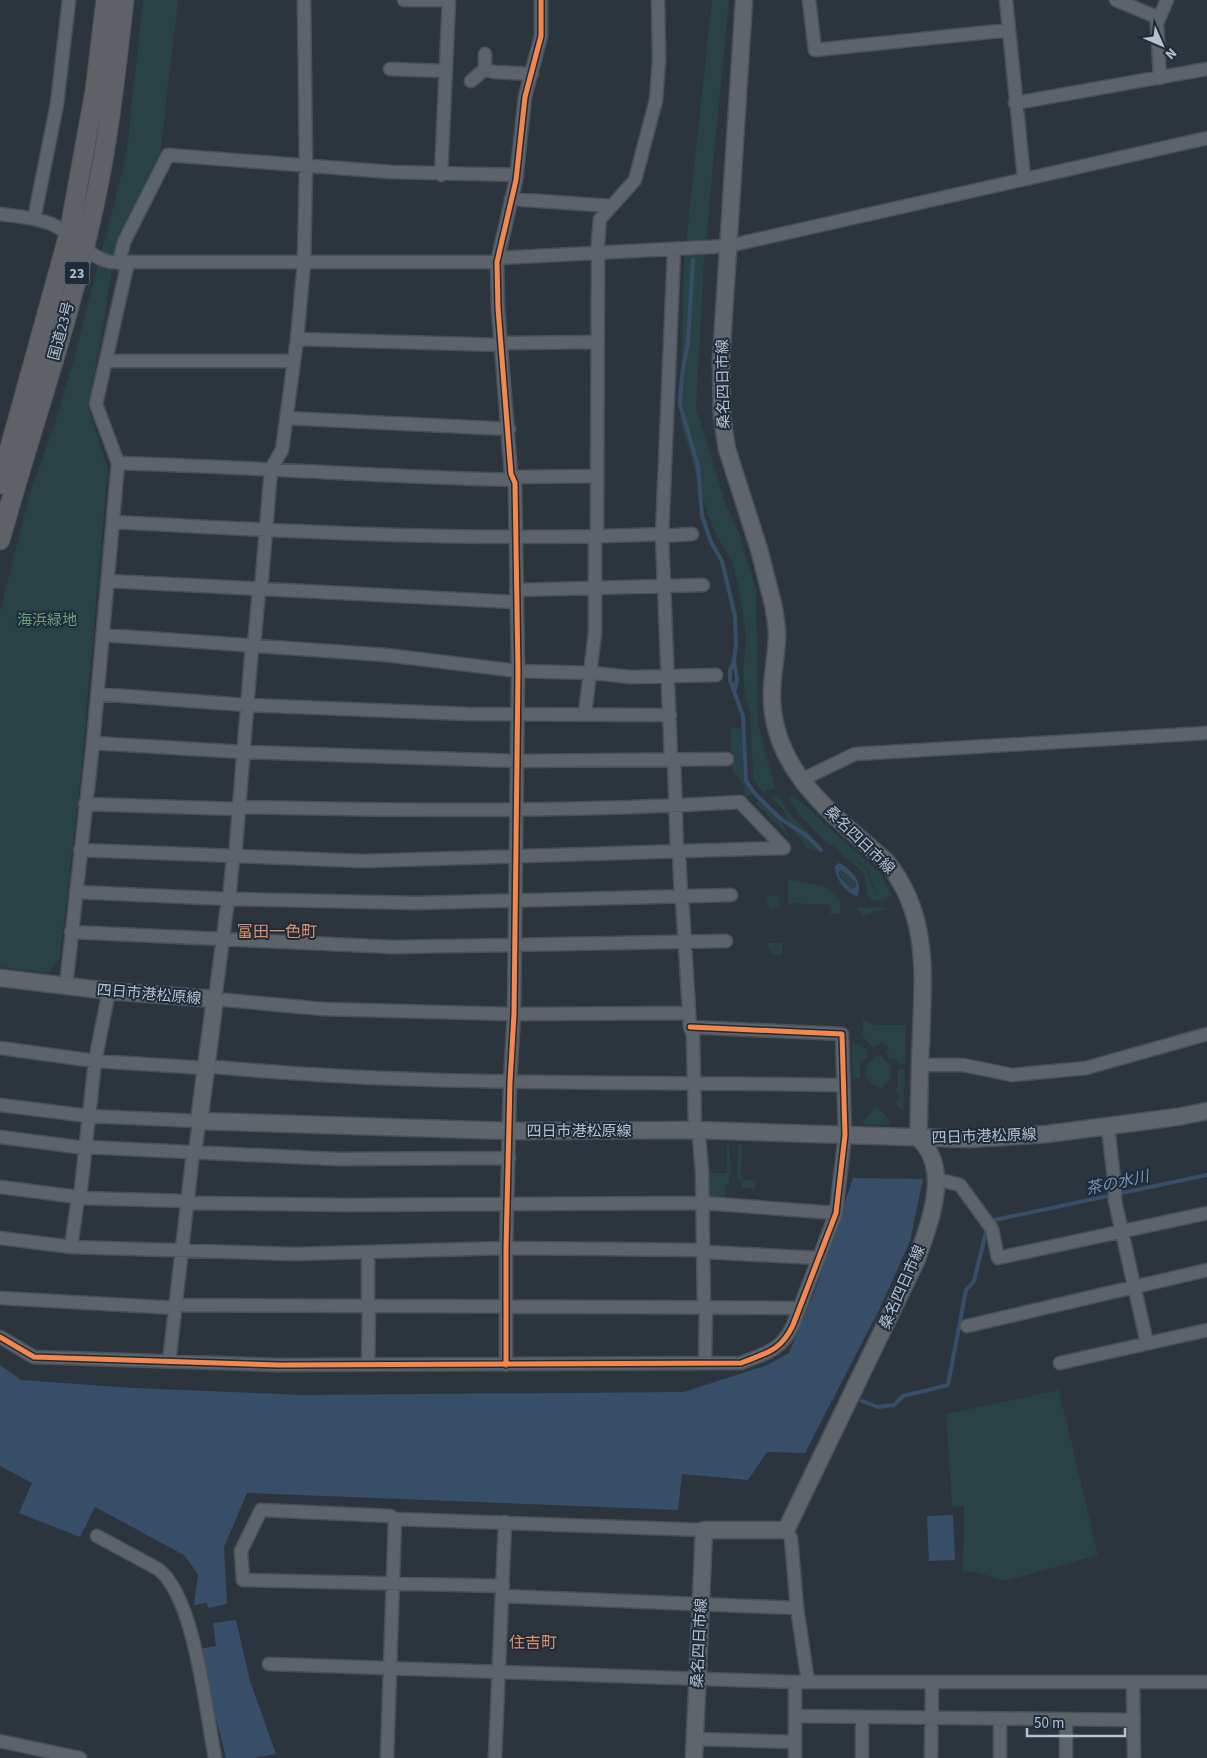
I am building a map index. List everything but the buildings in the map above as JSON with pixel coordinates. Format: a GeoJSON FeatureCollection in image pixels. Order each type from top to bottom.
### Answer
{"type":"FeatureCollection","features":[{"type":"Feature","properties":{"kind":"highway","name":"国道23号"},"geometry":{"type":"LineString","coordinates":[[0,484],[69,234],[95,91],[106,0]]}},
{"type":"Feature","properties":{"kind":"highway","name":"国道23号"},"geometry":{"type":"LineString","coordinates":[[0,540],[50,374],[106,150],[124,0]]}},
{"type":"Feature","properties":{"kind":"main road","name":"桑名四日市線"},"geometry":{"type":"LineString","coordinates":[[744,0],[720,360],[724,437],[774,608],[777,634],[772,700],[777,734],[786,757],[801,780],[829,812],[886,861],[908,895],[921,940],[923,962],[920,1065],[914,1138],[928,1147],[933,1156],[938,1179],[925,1236],[917,1259],[786,1530]]}},
{"type":"Feature","properties":{"kind":"main road","name":"四日市港松原線"},"geometry":{"type":"LineString","coordinates":[[0,978],[109,991],[215,999],[199,1121],[510,1131],[695,1130],[968,1139],[1048,1134],[1108,1127],[1207,1111]]}},
{"type":"Feature","properties":{"kind":"main road","name":"桑名四日市線"},"geometry":{"type":"LineString","coordinates":[[694,1758],[704,1530]]}},
{"type":"Feature","properties":{"kind":"main road"},"geometry":{"type":"LineString","coordinates":[[704,1530],[786,1530]]}},
{"type":"Feature","properties":{"kind":"street"},"geometry":{"type":"LineString","coordinates":[[34,219],[57,104],[69,0]]}},
{"type":"Feature","properties":{"kind":"street"},"geometry":{"type":"LineString","coordinates":[[304,0],[306,166],[304,263],[297,339],[282,450],[271,469],[260,590],[246,705],[234,858],[215,999],[323,1009],[514,1014],[689,1013]]}},
{"type":"Feature","properties":{"kind":"street"},"geometry":{"type":"LineString","coordinates":[[404,0],[449,0],[442,175]]}},
{"type":"Feature","properties":{"kind":"street"},"geometry":{"type":"LineString","coordinates":[[506,1364],[506,1248],[510,1082],[514,1014],[518,671],[516,538],[513,479],[501,344],[498,260],[517,175],[525,97],[541,36],[542,0]]}},
{"type":"Feature","properties":{"kind":"street"},"geometry":{"type":"LineString","coordinates":[[586,713],[595,633],[597,590],[598,253],[600,219],[635,180],[656,100],[659,60],[658,0]]}},
{"type":"Feature","properties":{"kind":"street"},"geometry":{"type":"LineString","coordinates":[[809,0],[815,50],[1009,30]]}},
{"type":"Feature","properties":{"kind":"street"},"geometry":{"type":"LineString","coordinates":[[1006,0],[1024,178]]}},
{"type":"Feature","properties":{"kind":"street"},"geometry":{"type":"LineString","coordinates":[[1116,0],[1159,18]]}},
{"type":"Feature","properties":{"kind":"street"},"geometry":{"type":"LineString","coordinates":[[1160,78],[1156,23],[1167,0]]}},
{"type":"Feature","properties":{"kind":"street"},"geometry":{"type":"LineString","coordinates":[[471,81],[485,69],[485,54]]}},
{"type":"Feature","properties":{"kind":"street"},"geometry":{"type":"LineString","coordinates":[[390,69],[446,72]]}},
{"type":"Feature","properties":{"kind":"street"},"geometry":{"type":"LineString","coordinates":[[485,69],[494,72],[532,74]]}},
{"type":"Feature","properties":{"kind":"street"},"geometry":{"type":"LineString","coordinates":[[1015,103],[1207,69]]}},
{"type":"Feature","properties":{"kind":"street"},"geometry":{"type":"LineString","coordinates":[[0,214],[34,219],[51,224],[69,234],[83,248],[101,260],[124,262],[304,263],[498,260],[677,250],[728,246],[1207,138]]}},
{"type":"Feature","properties":{"kind":"street"},"geometry":{"type":"LineString","coordinates":[[66,986],[98,694],[118,463],[96,404],[107,361],[124,262],[124,242],[168,155],[442,175],[517,175]]}},
{"type":"Feature","properties":{"kind":"street"},"geometry":{"type":"LineString","coordinates":[[511,199],[611,206]]}},
{"type":"Feature","properties":{"kind":"street"},"geometry":{"type":"LineString","coordinates":[[677,250],[662,535],[672,760],[686,943],[690,1027],[693,1035],[695,1130],[699,1136],[703,1203],[705,1364]]}},
{"type":"Feature","properties":{"kind":"street"},"geometry":{"type":"LineString","coordinates":[[297,339],[501,344],[598,342]]}},
{"type":"Feature","properties":{"kind":"street"},"geometry":{"type":"LineString","coordinates":[[107,361],[293,361]]}},
{"type":"Feature","properties":{"kind":"street"},"geometry":{"type":"LineString","coordinates":[[286,418],[509,429]]}},
{"type":"Feature","properties":{"kind":"street"},"geometry":{"type":"LineString","coordinates":[[118,463],[404,477],[513,479],[597,476]]}},
{"type":"Feature","properties":{"kind":"street"},"geometry":{"type":"LineString","coordinates":[[113,522],[266,530],[516,538],[692,534]]}},
{"type":"Feature","properties":{"kind":"street"},"geometry":{"type":"LineString","coordinates":[[108,581],[260,590],[516,596],[703,585]]}},
{"type":"Feature","properties":{"kind":"street"},"geometry":{"type":"LineString","coordinates":[[103,635],[386,656],[518,671],[589,673],[630,677],[716,675]]}},
{"type":"Feature","properties":{"kind":"street"},"geometry":{"type":"LineString","coordinates":[[98,694],[246,705],[518,715],[586,713],[670,714]]}},
{"type":"Feature","properties":{"kind":"street"},"geometry":{"type":"LineString","coordinates":[[801,780],[855,754],[1207,733]]}},
{"type":"Feature","properties":{"kind":"street"},"geometry":{"type":"LineString","coordinates":[[93,742],[243,752],[517,761],[726,759]]}},
{"type":"Feature","properties":{"kind":"street"},"geometry":{"type":"LineString","coordinates":[[80,850],[234,858],[363,861],[784,848],[740,802],[675,806],[374,810],[85,804]]}},
{"type":"Feature","properties":{"kind":"street"},"geometry":{"type":"LineString","coordinates":[[76,892],[228,899],[416,903],[731,895]]}},
{"type":"Feature","properties":{"kind":"street"},"geometry":{"type":"LineString","coordinates":[[71,932],[393,947],[726,941]]}},
{"type":"Feature","properties":{"kind":"street"},"geometry":{"type":"LineString","coordinates":[[72,1247],[95,1061],[109,991]]}},
{"type":"Feature","properties":{"kind":"street"},"geometry":{"type":"LineString","coordinates":[[0,1336],[34,1357],[279,1365],[741,1363],[772,1350],[785,1342],[800,1308],[836,1212],[847,1135],[842,1085],[842,1034],[690,1027]]}},
{"type":"Feature","properties":{"kind":"street"},"geometry":{"type":"LineString","coordinates":[[920,1065],[963,1065],[1012,1075],[1086,1068],[1207,1034]]}},
{"type":"Feature","properties":{"kind":"street"},"geometry":{"type":"LineString","coordinates":[[0,1048],[95,1061],[205,1067],[340,1078],[510,1082],[694,1082],[842,1085]]}},
{"type":"Feature","properties":{"kind":"street"},"geometry":{"type":"LineString","coordinates":[[0,1105],[89,1116],[199,1121],[169,1362]]}},
{"type":"Feature","properties":{"kind":"street"},"geometry":{"type":"LineString","coordinates":[[1108,1127],[1116,1188],[1115,1201],[1146,1343]]}},
{"type":"Feature","properties":{"kind":"street"},"geometry":{"type":"LineString","coordinates":[[0,1137],[85,1148],[336,1159],[509,1158]]}},
{"type":"Feature","properties":{"kind":"street"},"geometry":{"type":"LineString","coordinates":[[938,1179],[960,1185],[992,1229],[998,1258],[1122,1229],[1207,1213]]}},
{"type":"Feature","properties":{"kind":"street"},"geometry":{"type":"LineString","coordinates":[[0,1188],[79,1198],[188,1202],[348,1205],[703,1203],[836,1212]]}},
{"type":"Feature","properties":{"kind":"street"},"geometry":{"type":"LineString","coordinates":[[0,1238],[72,1247],[294,1254],[506,1248],[703,1251],[819,1258]]}},
{"type":"Feature","properties":{"kind":"street"},"geometry":{"type":"LineString","coordinates":[[368,1252],[368,1365]]}},
{"type":"Feature","properties":{"kind":"street"},"geometry":{"type":"LineString","coordinates":[[967,1326],[1207,1270]]}},
{"type":"Feature","properties":{"kind":"street"},"geometry":{"type":"LineString","coordinates":[[0,1298],[176,1307],[506,1306],[800,1308]]}},
{"type":"Feature","properties":{"kind":"street"},"geometry":{"type":"LineString","coordinates":[[1060,1362],[1207,1330]]}},
{"type":"Feature","properties":{"kind":"street"},"geometry":{"type":"LineString","coordinates":[[704,1530],[395,1519],[390,1516],[261,1510],[241,1551],[243,1580],[394,1583],[701,1604],[797,1608]]}},
{"type":"Feature","properties":{"kind":"street"},"geometry":{"type":"LineString","coordinates":[[387,1758],[395,1519]]}},
{"type":"Feature","properties":{"kind":"street"},"geometry":{"type":"LineString","coordinates":[[495,1758],[505,1522]]}},
{"type":"Feature","properties":{"kind":"street"},"geometry":{"type":"LineString","coordinates":[[786,1530],[791,1538],[801,1682],[795,1716],[795,1758]]}},
{"type":"Feature","properties":{"kind":"street"},"geometry":{"type":"LineString","coordinates":[[97,1536],[167,1575],[176,1590],[193,1646],[215,1758]]}},
{"type":"Feature","properties":{"kind":"street"},"geometry":{"type":"LineString","coordinates":[[269,1664],[801,1682],[1207,1682]]}},
{"type":"Feature","properties":{"kind":"street"},"geometry":{"type":"LineString","coordinates":[[931,1758],[932,1682]]}},
{"type":"Feature","properties":{"kind":"street"},"geometry":{"type":"LineString","coordinates":[[1134,1682],[1134,1758]]}},
{"type":"Feature","properties":{"kind":"street"},"geometry":{"type":"LineString","coordinates":[[795,1716],[1134,1720]]}},
{"type":"Feature","properties":{"kind":"street"},"geometry":{"type":"LineString","coordinates":[[862,1718],[862,1758]]}},
{"type":"Feature","properties":{"kind":"street"},"geometry":{"type":"LineString","coordinates":[[1000,1719],[1000,1758]]}},
{"type":"Feature","properties":{"kind":"street"},"geometry":{"type":"LineString","coordinates":[[1066,1719],[1066,1758]]}},
{"type":"Feature","properties":{"kind":"street"},"geometry":{"type":"LineString","coordinates":[[695,1739],[795,1742]]}},
{"type":"Feature","properties":{"kind":"street"},"geometry":{"type":"LineString","coordinates":[[0,1741],[80,1758]]}},
{"type":"Feature","properties":{"kind":"green space","name":"海浜緑地"},"geometry":{"type":"Polygon","coordinates":[[[143,0],[178,0],[160,156],[116,244],[88,406],[108,470],[80,783],[60,957],[49,973],[0,967],[0,612],[30,493],[57,417],[72,366],[126,157],[143,0]]]}},
{"type":"Feature","properties":{"kind":"green space"},"geometry":{"type":"Polygon","coordinates":[[[712,0],[729,0],[704,260],[696,408],[725,503],[740,535],[756,590],[758,725],[775,788],[763,792],[753,778],[750,712],[745,697],[743,673],[746,640],[742,603],[732,561],[717,536],[708,515],[680,420],[684,261],[712,0]]]}},
{"type":"Feature","properties":{"kind":"green space"},"geometry":{"type":"Polygon","coordinates":[[[731,728],[741,729],[744,780],[753,795],[745,798],[744,786],[731,768],[731,728]]]}},
{"type":"Feature","properties":{"kind":"green space"},"geometry":{"type":"Polygon","coordinates":[[[793,795],[881,874],[892,895],[885,900],[873,901],[867,894],[864,873],[848,859],[862,865],[866,869],[877,895],[867,869],[860,862],[846,858],[834,845],[829,845],[799,814],[789,798],[793,795]]]}},
{"type":"Feature","properties":{"kind":"green space"},"geometry":{"type":"Polygon","coordinates":[[[778,796],[794,819],[822,849],[807,834],[791,825],[783,809],[772,798],[778,796]]]}},
{"type":"Feature","properties":{"kind":"green space"},"geometry":{"type":"Polygon","coordinates":[[[762,801],[781,821],[789,836],[755,803],[762,801]]]}},
{"type":"Feature","properties":{"kind":"green space"},"geometry":{"type":"Polygon","coordinates":[[[792,829],[806,837],[818,851],[807,848],[792,829]]]}},
{"type":"Feature","properties":{"kind":"green space"},"geometry":{"type":"Polygon","coordinates":[[[841,870],[856,882],[856,887],[851,889],[838,872],[841,870]]]}},
{"type":"Feature","properties":{"kind":"green space"},"geometry":{"type":"Polygon","coordinates":[[[788,879],[829,888],[841,900],[840,914],[830,914],[830,905],[788,903],[788,879]]]}},
{"type":"Feature","properties":{"kind":"green space"},"geometry":{"type":"Polygon","coordinates":[[[770,895],[779,897],[780,907],[770,909],[766,897],[770,895]]]}},
{"type":"Feature","properties":{"kind":"green space"},"geometry":{"type":"Polygon","coordinates":[[[859,907],[888,908],[864,916],[857,909],[859,907]]]}},
{"type":"Feature","properties":{"kind":"green space"},"geometry":{"type":"Polygon","coordinates":[[[767,943],[782,943],[782,955],[771,954],[767,943]]]}},
{"type":"Feature","properties":{"kind":"green space"},"geometry":{"type":"Polygon","coordinates":[[[863,1019],[874,1025],[906,1025],[905,1064],[898,1064],[897,1059],[889,1059],[886,1052],[889,1049],[882,1042],[874,1048],[862,1037],[863,1019]]]}},
{"type":"Feature","properties":{"kind":"green space"},"geometry":{"type":"Polygon","coordinates":[[[859,1044],[867,1051],[865,1054],[867,1057],[860,1064],[860,1078],[853,1079],[852,1045],[859,1044]]]}},
{"type":"Feature","properties":{"kind":"green space"},"geometry":{"type":"Polygon","coordinates":[[[877,1055],[880,1055],[891,1066],[890,1079],[882,1088],[874,1086],[866,1077],[866,1066],[877,1055]]]}},
{"type":"Feature","properties":{"kind":"green space"},"geometry":{"type":"Polygon","coordinates":[[[898,1069],[905,1070],[903,1111],[895,1103],[901,1097],[895,1090],[898,1087],[898,1069]]]}},
{"type":"Feature","properties":{"kind":"green space"},"geometry":{"type":"Polygon","coordinates":[[[875,1108],[878,1108],[889,1119],[889,1125],[863,1124],[864,1120],[875,1108]]]}},
{"type":"Feature","properties":{"kind":"green space"},"geometry":{"type":"Polygon","coordinates":[[[727,1144],[729,1144],[731,1172],[727,1172],[727,1144]]]}},
{"type":"Feature","properties":{"kind":"green space"},"geometry":{"type":"Polygon","coordinates":[[[739,1144],[742,1144],[741,1172],[737,1172],[739,1144]]]}},
{"type":"Feature","properties":{"kind":"green space"},"geometry":{"type":"Polygon","coordinates":[[[708,1173],[730,1173],[729,1185],[726,1185],[725,1200],[710,1200],[708,1173]]]}},
{"type":"Feature","properties":{"kind":"green space"},"geometry":{"type":"Polygon","coordinates":[[[737,1173],[742,1173],[742,1180],[756,1180],[755,1189],[742,1188],[742,1183],[737,1180],[737,1173]]]}},
{"type":"Feature","properties":{"kind":"green space"},"geometry":{"type":"Polygon","coordinates":[[[1059,1390],[1098,1555],[1005,1581],[976,1572],[963,1572],[964,1506],[952,1507],[946,1414],[1059,1390]]]}},
{"type":"Feature","properties":{"kind":"water"},"geometry":{"type":"Polygon","coordinates":[[[839,863],[848,868],[855,876],[859,886],[857,896],[848,892],[842,884],[835,871],[835,866],[839,863]],[[841,870],[838,872],[851,889],[856,887],[856,882],[841,870]]]}},
{"type":"Feature","properties":{"kind":"water"},"geometry":{"type":"Polygon","coordinates":[[[853,1178],[923,1179],[910,1241],[880,1308],[805,1453],[767,1452],[748,1480],[682,1474],[678,1510],[247,1493],[224,1547],[227,1604],[208,1608],[207,1603],[194,1605],[198,1574],[184,1555],[95,1507],[80,1537],[19,1513],[32,1483],[0,1466],[0,1365],[21,1380],[133,1388],[304,1395],[684,1392],[767,1365],[789,1353],[817,1286],[853,1178]]]}},
{"type":"Feature","properties":{"kind":"water"},"geometry":{"type":"Polygon","coordinates":[[[953,1515],[955,1560],[929,1561],[927,1516],[953,1515]]]}},
{"type":"Feature","properties":{"kind":"water"},"geometry":{"type":"Polygon","coordinates":[[[236,1620],[250,1681],[276,1754],[254,1758],[226,1758],[199,1649],[216,1646],[213,1623],[236,1620]]]}},
{"type":"Feature","properties":{"kind":"waterway"},"geometry":{"type":"LineString","coordinates":[[693,260],[688,342],[682,375],[680,405],[698,466],[702,516],[711,542],[722,561],[735,616],[736,645],[730,671],[730,680],[743,716],[746,781],[755,794],[781,819],[807,836],[821,850]]}},
{"type":"Feature","properties":{"kind":"waterway"},"geometry":{"type":"LineString","coordinates":[[734,660],[737,679],[735,689]]}},
{"type":"Feature","properties":{"kind":"waterway","name":"茶の水川"},"geometry":{"type":"LineString","coordinates":[[990,1221],[1207,1175]]}},
{"type":"Feature","properties":{"kind":"waterway"},"geometry":{"type":"LineString","coordinates":[[862,1401],[878,1407],[894,1405],[903,1396],[948,1385],[966,1290],[974,1281],[986,1232]]}},
{"type":"Feature","properties":{"kind":"cycle path"},"geometry":{"type":"LineString","coordinates":[[506,1365],[506,1248],[510,1082],[514,1014],[518,671],[515,483],[511,474],[498,308],[497,262],[516,180],[525,97],[541,36],[541,0]]}},
{"type":"Feature","properties":{"kind":"cycle path"},"geometry":{"type":"LineString","coordinates":[[0,1337],[34,1357],[279,1365],[741,1363],[772,1350],[778,1346],[793,1325],[836,1213],[845,1135],[842,1034],[690,1027]]}},
{"type":"Feature","properties":{"kind":"district","name":"富田一色町"},"geometry":{"type":"Point","coordinates":[277,931]}},
{"type":"Feature","properties":{"kind":"district","name":"住吉町"},"geometry":{"type":"Point","coordinates":[533,1642]}}]}
